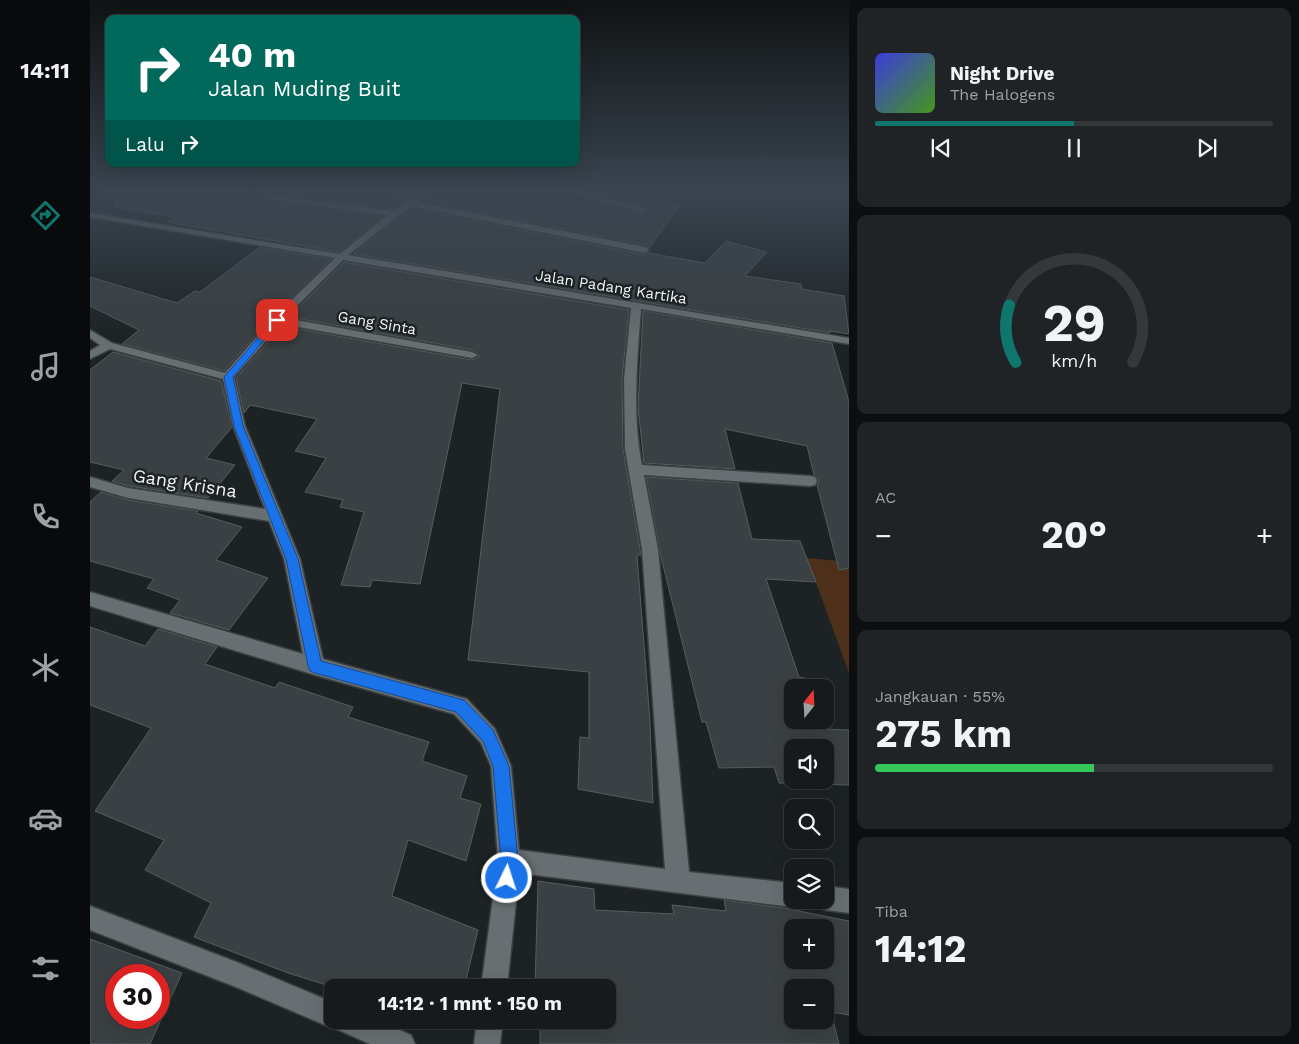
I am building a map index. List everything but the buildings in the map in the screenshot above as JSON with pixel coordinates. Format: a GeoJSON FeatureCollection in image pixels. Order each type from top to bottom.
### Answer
{"type":"FeatureCollection","features":[{"type":"Feature","properties":{"kind":"street","name":"Jalan Padang Kartika"},"geometry":{"type":"LineString","coordinates":[[237,240],[849,341]]}},
{"type":"Feature","properties":{"kind":"street"},"geometry":{"type":"LineString","coordinates":[[228,377],[277,320],[339,257],[361,240]]}},
{"type":"Feature","properties":{"kind":"street"},"geometry":{"type":"LineString","coordinates":[[593,240],[645,250]]}},
{"type":"Feature","properties":{"kind":"street"},"geometry":{"type":"LineString","coordinates":[[636,306],[630,379],[632,449],[650,550],[678,882]]}},
{"type":"Feature","properties":{"kind":"street","name":"Gang Sinta"},"geometry":{"type":"LineString","coordinates":[[277,320],[472,355]]}},
{"type":"Feature","properties":{"kind":"street"},"geometry":{"type":"LineString","coordinates":[[90,333],[108,345],[228,377]]}},
{"type":"Feature","properties":{"kind":"street"},"geometry":{"type":"LineString","coordinates":[[90,356],[108,345]]}},
{"type":"Feature","properties":{"kind":"street"},"geometry":{"type":"LineString","coordinates":[[228,377],[238,426],[292,559],[315,666]]}},
{"type":"Feature","properties":{"kind":"street"},"geometry":{"type":"LineString","coordinates":[[635,469],[810,481]]}},
{"type":"Feature","properties":{"kind":"street","name":"Gang Krisna"},"geometry":{"type":"LineString","coordinates":[[90,482],[128,493],[274,516]]}},
{"type":"Feature","properties":{"kind":"street"},"geometry":{"type":"LineString","coordinates":[[90,599],[315,666],[460,706],[488,736],[501,766],[509,860],[495,979]]}},
{"type":"Feature","properties":{"kind":"street"},"geometry":{"type":"LineString","coordinates":[[509,860],[784,894]]}},
{"type":"Feature","properties":{"kind":"street"},"geometry":{"type":"LineString","coordinates":[[834,899],[849,901]]}},
{"type":"Feature","properties":{"kind":"street"},"geometry":{"type":"LineString","coordinates":[[90,918],[239,976],[324,1012]]}},
{"type":"Feature","properties":{"kind":"street"},"geometry":{"type":"LineString","coordinates":[[366,1029],[402,1044]]}},
{"type":"Feature","properties":{"kind":"street"},"geometry":{"type":"LineString","coordinates":[[487,1044],[489,1029]]}},
{"type":"Feature","properties":{"kind":"shaded area"},"geometry":{"type":"Polygon","coordinates":[[[807,558],[849,562],[849,673],[807,558]]]}},
{"type":"Feature","properties":{"kind":"route"},"geometry":{"type":"LineString","coordinates":[[277,320],[228,377],[238,426],[292,559],[315,666],[460,706],[488,736],[501,766],[509,860],[507,878]]}}]}
